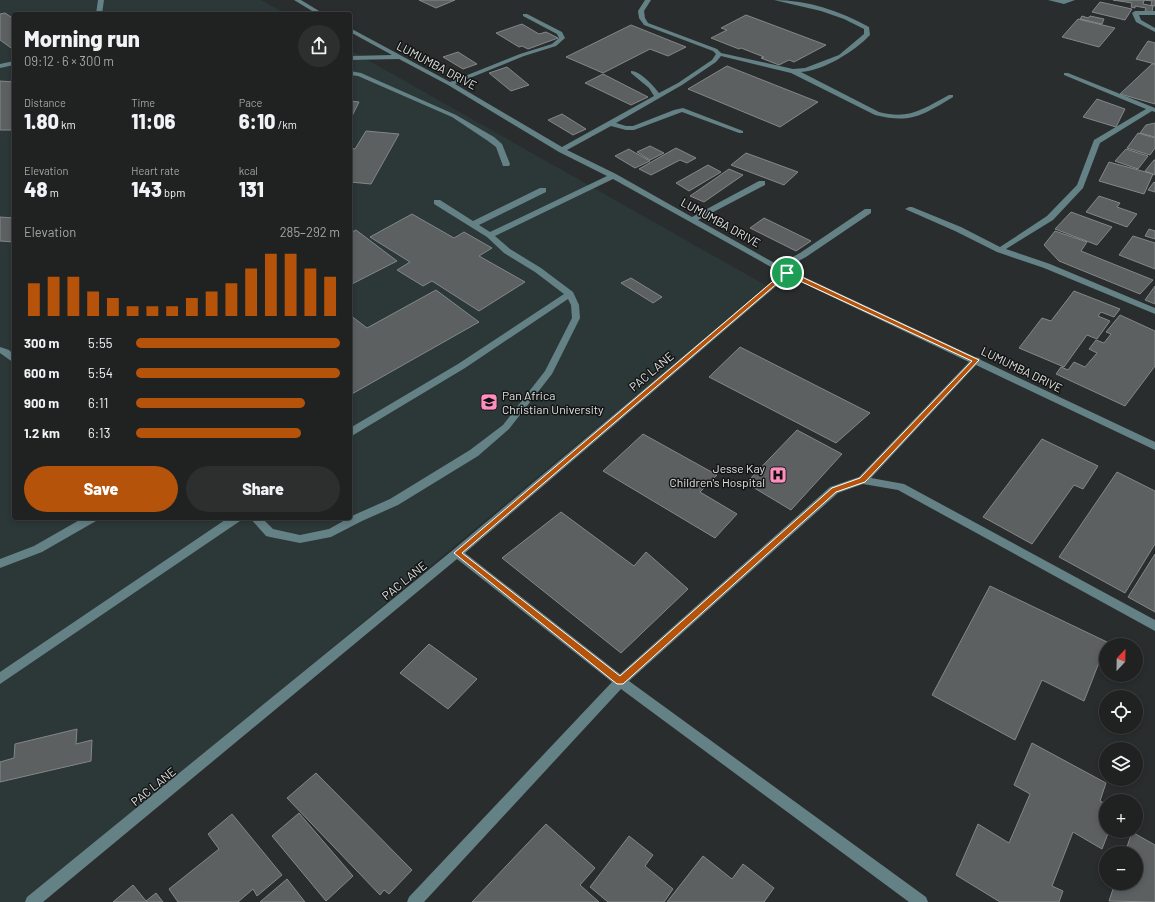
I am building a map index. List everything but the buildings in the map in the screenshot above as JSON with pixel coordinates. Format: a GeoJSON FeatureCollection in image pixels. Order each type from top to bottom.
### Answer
{"type":"FeatureCollection","features":[{"type":"Feature","properties":{"kind":"street"},"geometry":{"type":"LineString","coordinates":[[100,12],[101,0]]}},
{"type":"Feature","properties":{"kind":"street"},"geometry":{"type":"LineString","coordinates":[[297,0],[318,12]]}},
{"type":"Feature","properties":{"kind":"street"},"geometry":{"type":"LineString","coordinates":[[648,0],[641,11],[642,18],[646,24],[708,48],[719,54],[748,62],[793,71],[806,70],[841,56],[867,35],[867,28],[856,22],[817,7],[777,0]]}},
{"type":"Feature","properties":{"kind":"street"},"geometry":{"type":"LineString","coordinates":[[1051,0],[1064,2],[1072,0]]}},
{"type":"Feature","properties":{"kind":"street"},"geometry":{"type":"LineString","coordinates":[[1155,13],[1136,13],[1138,20],[1155,30]]}},
{"type":"Feature","properties":{"kind":"street"},"geometry":{"type":"LineString","coordinates":[[450,84],[522,55],[554,45],[562,38],[560,33],[525,15]]}},
{"type":"Feature","properties":{"kind":"street","name":"LUMUMBA DRIVE"},"geometry":{"type":"LineString","coordinates":[[352,31],[450,84],[562,150],[613,176],[782,270],[976,360],[1155,446]]}},
{"type":"Feature","properties":{"kind":"street"},"geometry":{"type":"LineString","coordinates":[[562,150],[658,97],[714,61],[719,54]]}},
{"type":"Feature","properties":{"kind":"street"},"geometry":{"type":"LineString","coordinates":[[352,58],[398,57]]}},
{"type":"Feature","properties":{"kind":"street"},"geometry":{"type":"LineString","coordinates":[[0,66],[12,63]]}},
{"type":"Feature","properties":{"kind":"street"},"geometry":{"type":"LineString","coordinates":[[793,71],[877,114],[890,118],[912,117],[951,96]]}},
{"type":"Feature","properties":{"kind":"street"},"geometry":{"type":"LineString","coordinates":[[634,72],[651,87],[658,97]]}},
{"type":"Feature","properties":{"kind":"street"},"geometry":{"type":"LineString","coordinates":[[352,73],[359,74],[454,116],[491,139],[499,146],[506,164]]}},
{"type":"Feature","properties":{"kind":"street"},"geometry":{"type":"LineString","coordinates":[[1066,74],[1153,110]]}},
{"type":"Feature","properties":{"kind":"street"},"geometry":{"type":"LineString","coordinates":[[610,123],[626,128],[634,128],[676,111],[683,110],[740,132]]}},
{"type":"Feature","properties":{"kind":"street"},"geometry":{"type":"LineString","coordinates":[[1000,250],[1050,218],[1080,186],[1097,142],[1153,110]]}},
{"type":"Feature","properties":{"kind":"street"},"geometry":{"type":"LineString","coordinates":[[490,235],[613,176]]}},
{"type":"Feature","properties":{"kind":"street"},"geometry":{"type":"LineString","coordinates":[[692,220],[762,183]]}},
{"type":"Feature","properties":{"kind":"street"},"geometry":{"type":"LineString","coordinates":[[474,224],[543,190]]}},
{"type":"Feature","properties":{"kind":"street"},"geometry":{"type":"LineString","coordinates":[[257,520],[270,533],[300,539],[331,533],[358,518],[394,502],[474,453],[506,427],[549,372],[576,318],[575,305],[570,294],[538,270],[507,251],[490,235],[437,202]]}},
{"type":"Feature","properties":{"kind":"street"},"geometry":{"type":"LineString","coordinates":[[909,209],[958,229],[1000,250],[1047,266],[1155,311]]}},
{"type":"Feature","properties":{"kind":"street","name":"PAC LANE"},"geometry":{"type":"LineString","coordinates":[[32,902],[457,553],[782,270],[868,211]]}},
{"type":"Feature","properties":{"kind":"street"},"geometry":{"type":"LineString","coordinates":[[352,432],[516,333],[570,294]]}},
{"type":"Feature","properties":{"kind":"street"},"geometry":{"type":"LineString","coordinates":[[0,350],[6,352],[12,358]]}},
{"type":"Feature","properties":{"kind":"street"},"geometry":{"type":"LineString","coordinates":[[414,902],[620,681],[834,490],[863,480],[976,360]]}},
{"type":"Feature","properties":{"kind":"street"},"geometry":{"type":"LineString","coordinates":[[863,480],[900,486],[1155,626]]}},
{"type":"Feature","properties":{"kind":"street"},"geometry":{"type":"LineString","coordinates":[[0,564],[38,549],[89,520]]}},
{"type":"Feature","properties":{"kind":"street"},"geometry":{"type":"LineString","coordinates":[[0,679],[233,520]]}},
{"type":"Feature","properties":{"kind":"street"},"geometry":{"type":"LineString","coordinates":[[457,553],[620,681],[921,902]]}},
{"type":"Feature","properties":{"kind":"shaded area","name":"Pan Africa Christian University"},"geometry":{"type":"Polygon","coordinates":[[[0,0],[261,0],[282,12],[12,12],[12,520],[352,520],[352,51],[767,286],[27,902],[0,902],[0,0]]]}},
{"type":"Feature","properties":{"kind":"place","name":"Pan Africa Christian University"},"geometry":{"type":"Point","coordinates":[489,402]}},
{"type":"Feature","properties":{"kind":"place","name":"Jesse Kay Children's Hospital"},"geometry":{"type":"Point","coordinates":[778,475]}},
{"type":"Feature","properties":{"kind":"route"},"geometry":{"type":"LineString","coordinates":[[787,273],[976,360],[863,480],[834,490],[620,681],[457,553],[787,273]]}}]}
